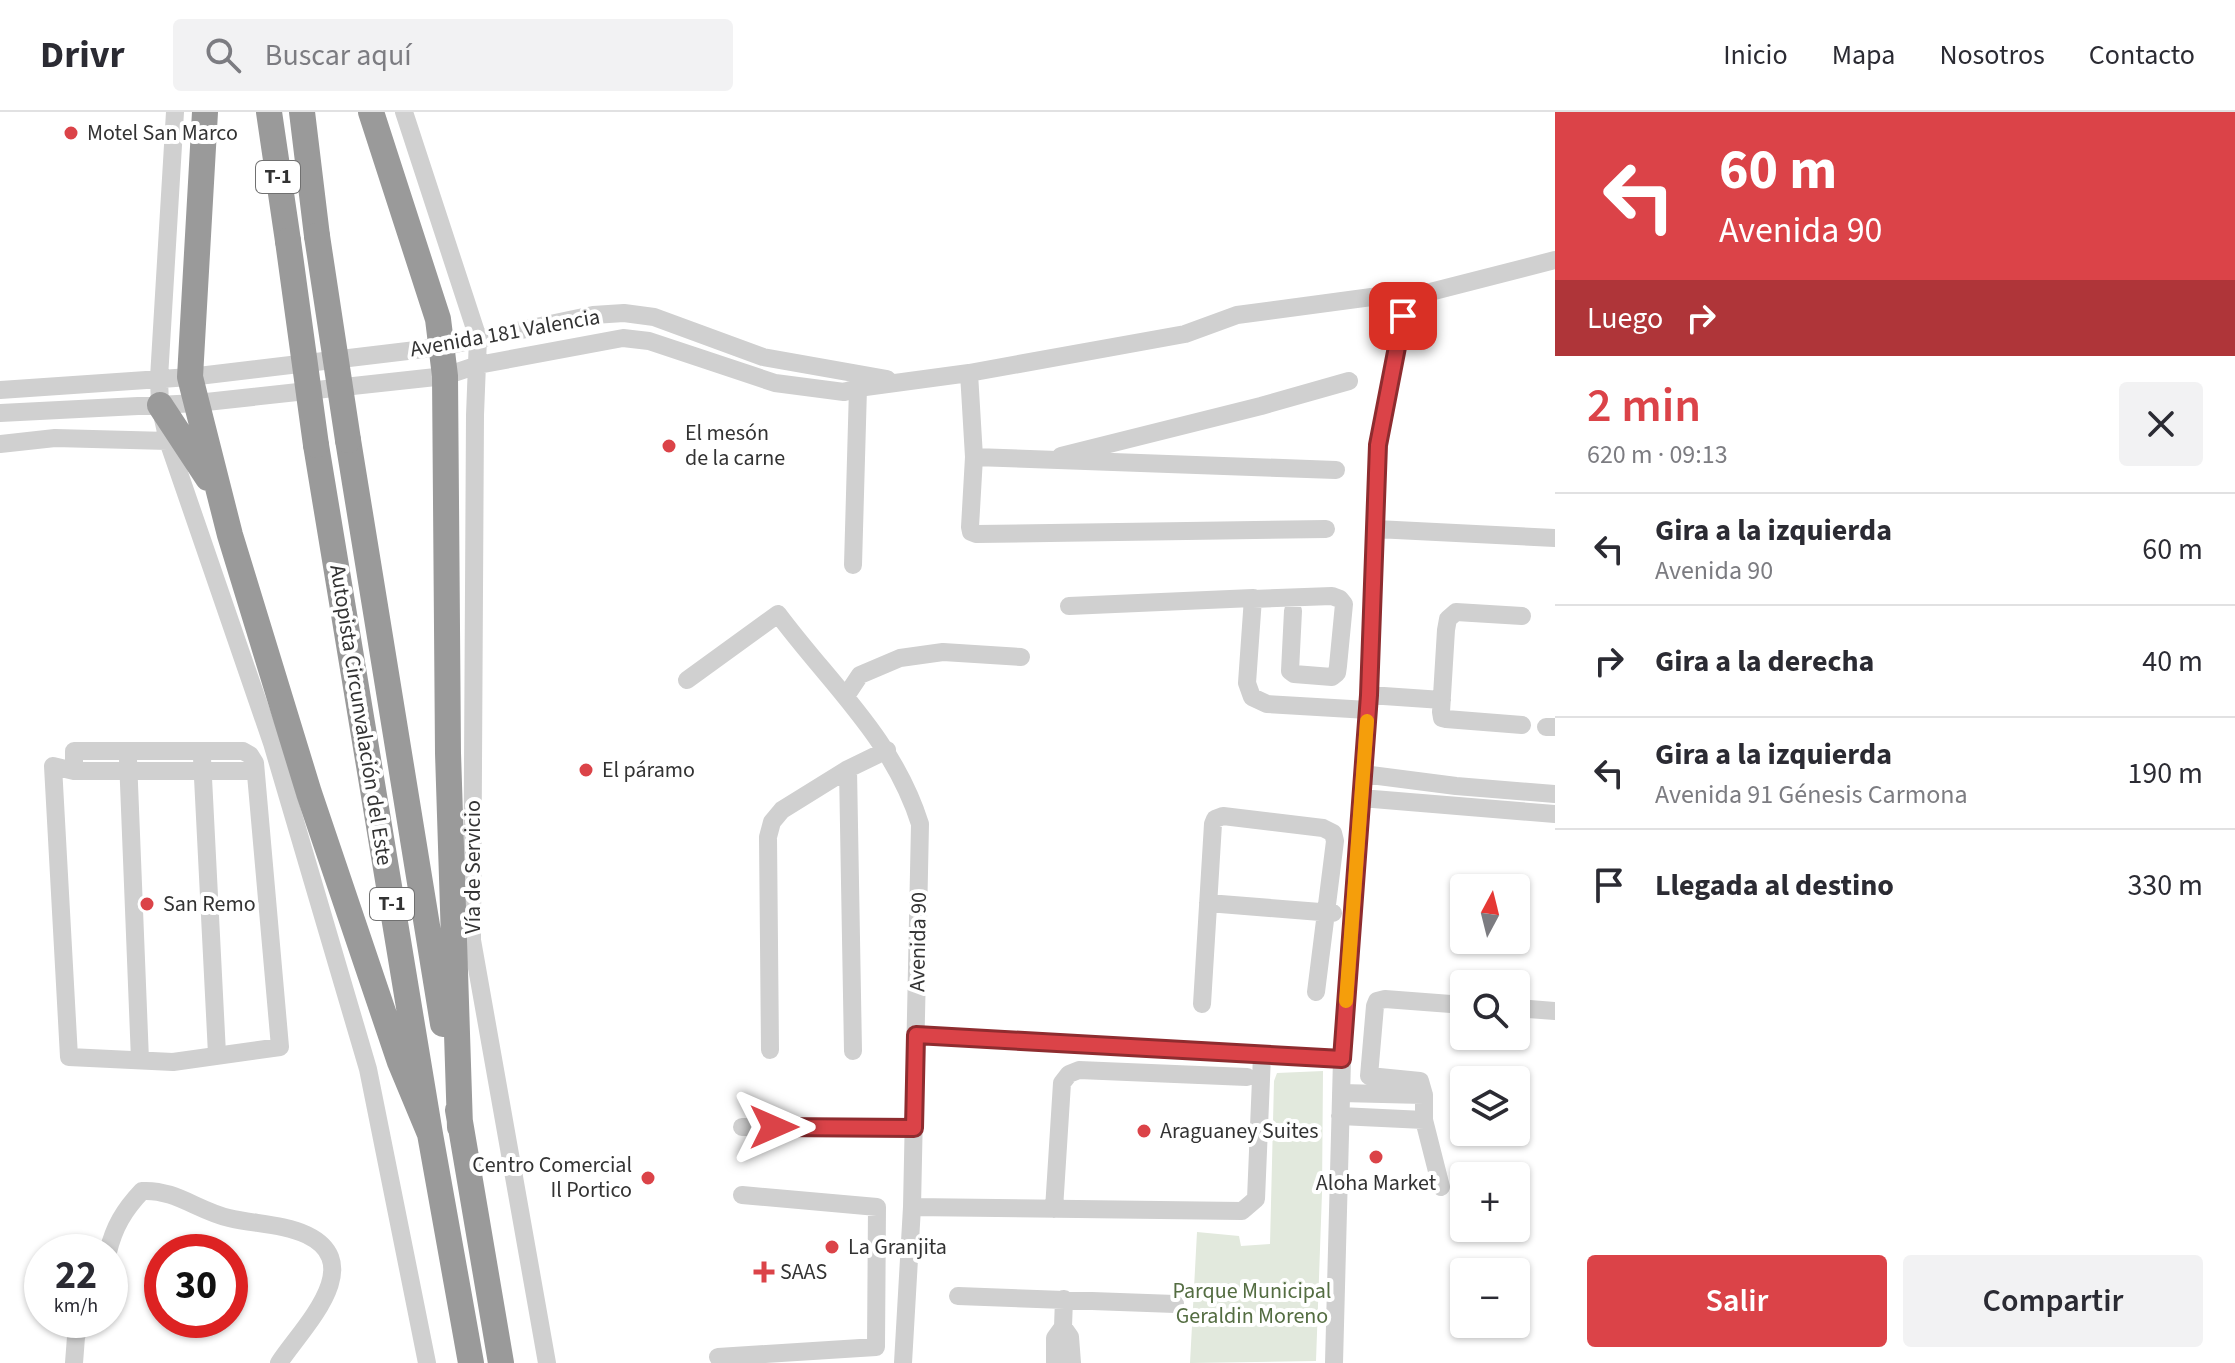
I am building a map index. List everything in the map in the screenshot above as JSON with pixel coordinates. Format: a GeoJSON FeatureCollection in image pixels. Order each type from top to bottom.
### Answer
{"type":"FeatureCollection","features":[{"type":"Feature","properties":{"kind":"highway"},"geometry":{"type":"LineString","coordinates":[[205,112],[193,390],[222,502],[309,793],[400,1062],[430,1134]]}},
{"type":"Feature","properties":{"kind":"highway","name":"Autopista Circunvalación del Este"},"geometry":{"type":"LineString","coordinates":[[269,112],[316,445],[471,1363]]}},
{"type":"Feature","properties":{"kind":"highway","name":"Autopista Circunvalación del Este"},"geometry":{"type":"LineString","coordinates":[[302,112],[348,440],[501,1363]]}},
{"type":"Feature","properties":{"kind":"highway"},"geometry":{"type":"LineString","coordinates":[[371,112],[438,319],[445,376],[448,753],[460,1127]]}},
{"type":"Feature","properties":{"kind":"highway"},"geometry":{"type":"LineString","coordinates":[[160,405],[222,502]]}},
{"type":"Feature","properties":{"kind":"street"},"geometry":{"type":"LineString","coordinates":[[175,112],[160,405],[168,441],[272,743],[368,1069],[427,1363]]}},
{"type":"Feature","properties":{"kind":"street","name":"Vía de Servicio"},"geometry":{"type":"LineString","coordinates":[[404,112],[478,338],[472,940],[547,1363]]}},
{"type":"Feature","properties":{"kind":"street"},"geometry":{"type":"LineString","coordinates":[[902,382],[1185,334],[1237,315],[1379,296],[1395,301],[1555,260]]}},
{"type":"Feature","properties":{"kind":"street"},"geometry":{"type":"LineString","coordinates":[[1334,1363],[1342,1059],[1369,703],[1378,445],[1403,316],[1395,301]]}},
{"type":"Feature","properties":{"kind":"street"},"geometry":{"type":"LineString","coordinates":[[623,338],[624,313]]}},
{"type":"Feature","properties":{"kind":"street","name":"Avenida 181 Valencia"},"geometry":{"type":"LineString","coordinates":[[0,413],[160,405],[193,390],[441,347],[593,315],[624,313],[654,317],[763,357],[902,382]]}},
{"type":"Feature","properties":{"kind":"street","name":"Avenida 181 Valencia"},"geometry":{"type":"LineString","coordinates":[[0,390],[159,378],[193,390],[445,376],[478,365],[623,338],[649,341],[775,383],[844,392],[902,382]]}},
{"type":"Feature","properties":{"kind":"street"},"geometry":{"type":"LineString","coordinates":[[969,373],[974,457],[971,532],[1326,529]]}},
{"type":"Feature","properties":{"kind":"street"},"geometry":{"type":"LineString","coordinates":[[1038,461],[1274,403],[1349,381]]}},
{"type":"Feature","properties":{"kind":"street"},"geometry":{"type":"LineString","coordinates":[[853,565],[858,388]]}},
{"type":"Feature","properties":{"kind":"street"},"geometry":{"type":"LineString","coordinates":[[0,444],[55,438],[168,441]]}},
{"type":"Feature","properties":{"kind":"street"},"geometry":{"type":"LineString","coordinates":[[974,457],[1336,470]]}},
{"type":"Feature","properties":{"kind":"street"},"geometry":{"type":"LineString","coordinates":[[1376,529],[1555,538]]}},
{"type":"Feature","properties":{"kind":"street"},"geometry":{"type":"LineString","coordinates":[[1253,599],[1332,596],[1340,599],[1344,604],[1341,635],[1337,673],[1332,677],[1294,674],[1290,671],[1293,611]]}},
{"type":"Feature","properties":{"kind":"street"},"geometry":{"type":"LineString","coordinates":[[1069,606],[1253,598],[1247,683],[1252,697],[1267,704],[1442,700]]}},
{"type":"Feature","properties":{"kind":"street"},"geometry":{"type":"LineString","coordinates":[[1522,616],[1456,612],[1448,619],[1442,700],[1442,718],[1522,725]]}},
{"type":"Feature","properties":{"kind":"street","name":"Avenida 90"},"geometry":{"type":"LineString","coordinates":[[687,680],[778,614],[887,750],[913,801],[920,824],[912,1207],[903,1363]]}},
{"type":"Feature","properties":{"kind":"street"},"geometry":{"type":"LineString","coordinates":[[846,696],[860,675],[900,658],[943,652],[1021,657]]}},
{"type":"Feature","properties":{"kind":"street"},"geometry":{"type":"LineString","coordinates":[[770,1050],[768,837],[772,822],[782,810],[848,769],[887,750]]}},
{"type":"Feature","properties":{"kind":"street"},"geometry":{"type":"LineString","coordinates":[[74,771],[74,751],[128,761],[202,761],[243,751],[250,755],[255,771],[280,1047],[173,1062],[69,1057],[53,766],[74,771],[128,761]]}},
{"type":"Feature","properties":{"kind":"street"},"geometry":{"type":"LineString","coordinates":[[128,761],[140,1060]]}},
{"type":"Feature","properties":{"kind":"street"},"geometry":{"type":"LineString","coordinates":[[202,761],[217,1054]]}},
{"type":"Feature","properties":{"kind":"street"},"geometry":{"type":"LineString","coordinates":[[848,769],[853,1051]]}},
{"type":"Feature","properties":{"kind":"street"},"geometry":{"type":"LineString","coordinates":[[1363,774],[1555,794]]}},
{"type":"Feature","properties":{"kind":"street"},"geometry":{"type":"LineString","coordinates":[[1361,798],[1555,814]]}},
{"type":"Feature","properties":{"kind":"street"},"geometry":{"type":"LineString","coordinates":[[1202,1004],[1213,824],[1215,819],[1223,816],[1323,828],[1333,833],[1335,841],[1316,992]]}},
{"type":"Feature","properties":{"kind":"street"},"geometry":{"type":"LineString","coordinates":[[1208,903],[1352,916]]}},
{"type":"Feature","properties":{"kind":"street"},"geometry":{"type":"LineString","coordinates":[[1441,1187],[1424,1120],[1424,1095],[1420,1081],[1369,1076],[1377,1001],[1450,1004]]}},
{"type":"Feature","properties":{"kind":"street"},"geometry":{"type":"LineString","coordinates":[[1530,1009],[1555,1011]]}},
{"type":"Feature","properties":{"kind":"street"},"geometry":{"type":"LineString","coordinates":[[916,1035],[1342,1059]]}},
{"type":"Feature","properties":{"kind":"street"},"geometry":{"type":"LineString","coordinates":[[912,1207],[1242,1211],[1256,1199],[1262,1055]]}},
{"type":"Feature","properties":{"kind":"street"},"geometry":{"type":"LineString","coordinates":[[1054,1209],[1062,1083],[1069,1074],[1079,1070],[1247,1077]]}},
{"type":"Feature","properties":{"kind":"street"},"geometry":{"type":"LineString","coordinates":[[1341,1093],[1424,1095]]}},
{"type":"Feature","properties":{"kind":"street"},"geometry":{"type":"LineString","coordinates":[[1340,1116],[1424,1120]]}},
{"type":"Feature","properties":{"kind":"street"},"geometry":{"type":"LineString","coordinates":[[742,1127],[914,1128]]}},
{"type":"Feature","properties":{"kind":"street"},"geometry":{"type":"LineString","coordinates":[[112,1234],[129,1204],[142,1191],[158,1190],[225,1217],[278,1226],[306,1234],[322,1244],[329,1254],[333,1271],[329,1290],[279,1363]]}},
{"type":"Feature","properties":{"kind":"street"},"geometry":{"type":"LineString","coordinates":[[718,1357],[862,1356],[876,1347],[877,1207],[742,1195]]}},
{"type":"Feature","properties":{"kind":"street"},"geometry":{"type":"LineString","coordinates":[[958,1296],[1175,1304]]}},
{"type":"Feature","properties":{"kind":"street"},"geometry":{"type":"LineString","coordinates":[[1055,1363],[1055,1338],[1063,1327],[1064,1299]]}},
{"type":"Feature","properties":{"kind":"street"},"geometry":{"type":"LineString","coordinates":[[1063,1327],[1070,1337],[1072,1363]]}},
{"type":"Feature","properties":{"kind":"street"},"geometry":{"type":"LineString","coordinates":[[74,1363],[76,1338]]}},
{"type":"Feature","properties":{"kind":"green space","name":"Parque Municipal Geraldin Moreno"},"geometry":{"type":"Polygon","coordinates":[[[1323,1071],[1316,1361],[1190,1363],[1197,1232],[1239,1236],[1241,1246],[1270,1244],[1274,1081],[1277,1073],[1323,1071]]]}},
{"type":"Feature","properties":{"kind":"slow traffic"},"geometry":{"type":"LineString","coordinates":[[1346,1001],[1367,721]]}},
{"type":"Feature","properties":{"kind":"place","name":"Motel San Marco"},"geometry":{"type":"Point","coordinates":[71,133]}},
{"type":"Feature","properties":{"kind":"place","name":"El mesón de la carne"},"geometry":{"type":"Point","coordinates":[669,446]}},
{"type":"Feature","properties":{"kind":"place","name":"El páramo"},"geometry":{"type":"Point","coordinates":[586,770]}},
{"type":"Feature","properties":{"kind":"place","name":"San Remo"},"geometry":{"type":"Point","coordinates":[147,904]}},
{"type":"Feature","properties":{"kind":"place","name":"Araguaney Suites"},"geometry":{"type":"Point","coordinates":[1144,1131]}},
{"type":"Feature","properties":{"kind":"place","name":"Aloha Market"},"geometry":{"type":"Point","coordinates":[1376,1157]}},
{"type":"Feature","properties":{"kind":"place","name":"Centro Comercial Il Portico"},"geometry":{"type":"Point","coordinates":[648,1178]}},
{"type":"Feature","properties":{"kind":"place","name":"La Granjita"},"geometry":{"type":"Point","coordinates":[832,1247]}},
{"type":"Feature","properties":{"kind":"place","name":"SAAS"},"geometry":{"type":"Point","coordinates":[764,1272]}},
{"type":"Feature","properties":{"kind":"route"},"geometry":{"type":"LineString","coordinates":[[774,1127],[914,1128],[916,1035],[1342,1059],[1369,695],[1378,445],[1403,316]]}}]}
